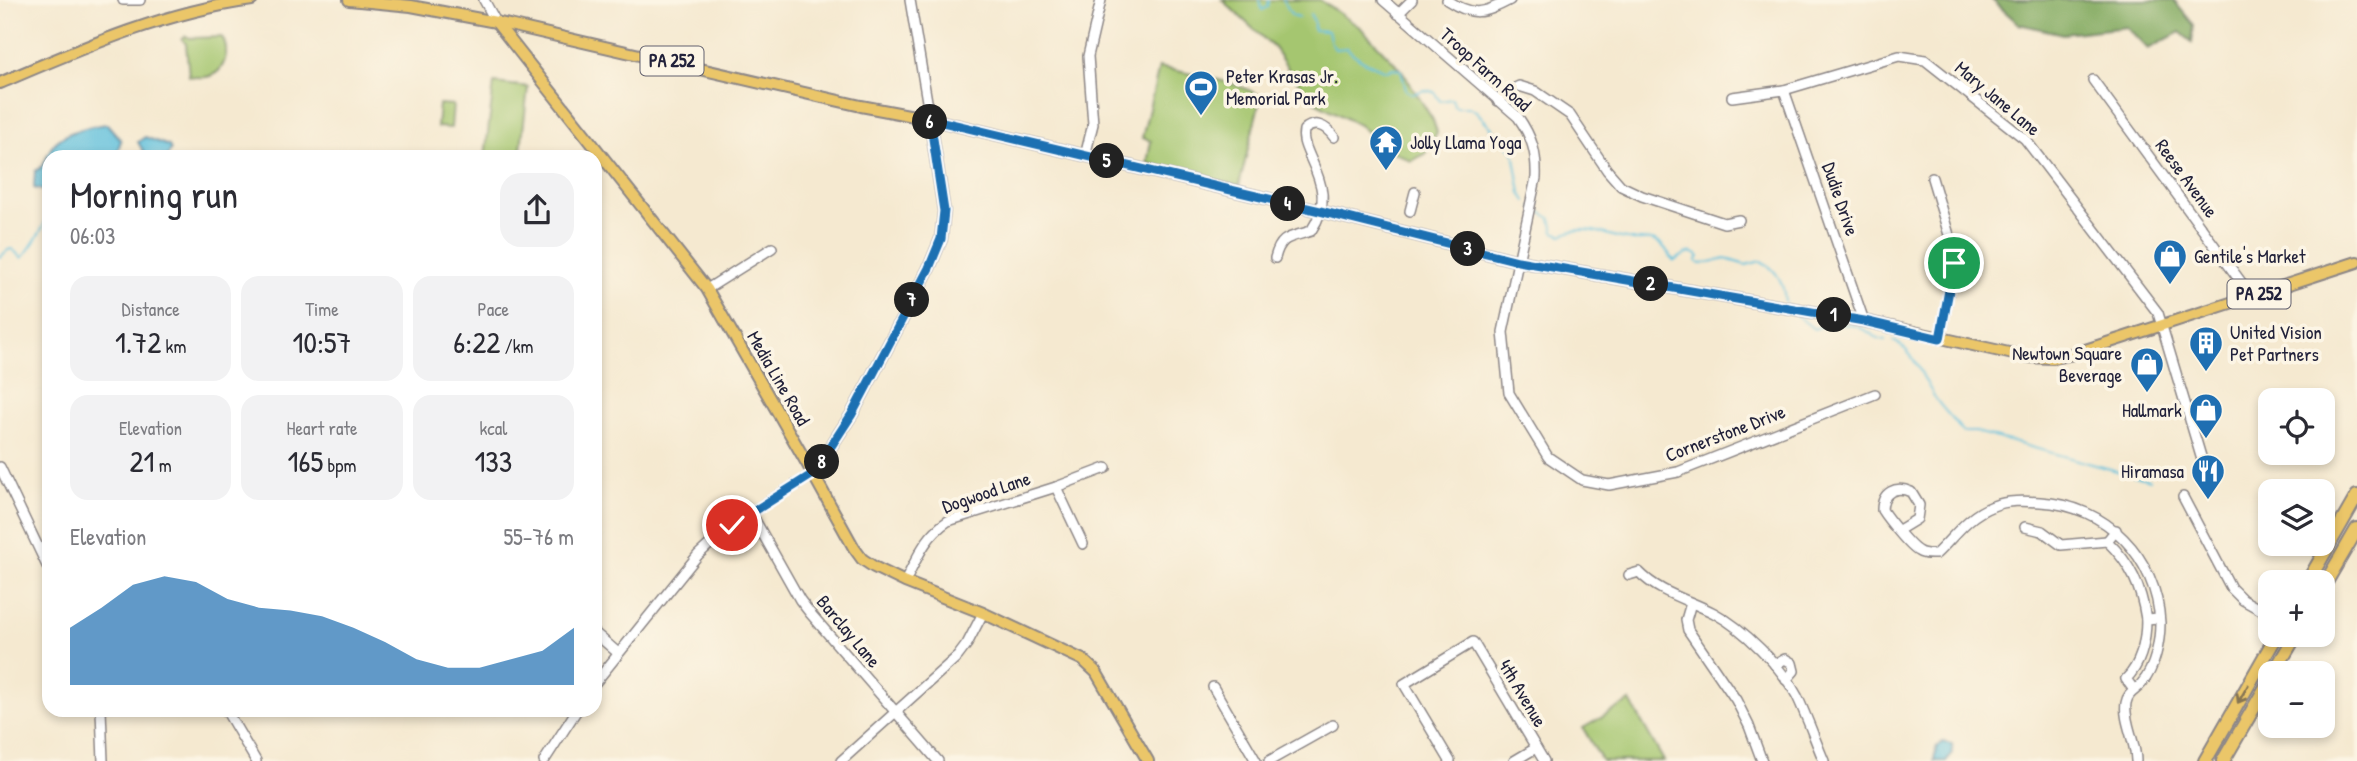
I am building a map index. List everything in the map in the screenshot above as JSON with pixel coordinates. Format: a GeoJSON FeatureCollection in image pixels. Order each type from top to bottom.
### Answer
{"type":"FeatureCollection","features":[{"type":"Feature","properties":{"kind":"highway"},"geometry":{"type":"LineString","coordinates":[[2314,570],[2357,496]]}},
{"type":"Feature","properties":{"kind":"highway"},"geometry":{"type":"LineString","coordinates":[[2333,570],[2357,529]]}},
{"type":"Feature","properties":{"kind":"highway"},"geometry":{"type":"LineString","coordinates":[[2205,761],[2270,647]]}},
{"type":"Feature","properties":{"kind":"highway"},"geometry":{"type":"LineString","coordinates":[[2223,761],[2258,701]]}},
{"type":"Feature","properties":{"kind":"main road"},"geometry":{"type":"LineString","coordinates":[[0,83],[95,43],[163,19],[211,6],[252,0]]}},
{"type":"Feature","properties":{"kind":"main road","name":"PA 252"},"geometry":{"type":"LineString","coordinates":[[349,0],[411,6],[496,22],[930,119],[1320,211],[1518,261],[1864,321],[2017,356],[2052,358],[2082,351],[2357,262]]}},
{"type":"Feature","properties":{"kind":"main road","name":"Media Line Road"},"geometry":{"type":"LineString","coordinates":[[496,22],[597,150]]}},
{"type":"Feature","properties":{"kind":"main road"},"geometry":{"type":"LineString","coordinates":[[813,474],[852,414],[929,268],[941,239],[944,211],[930,119]]}},
{"type":"Feature","properties":{"kind":"main road","name":"Media Line Road"},"geometry":{"type":"LineString","coordinates":[[602,156],[707,289],[853,548],[862,559],[905,582],[1070,652],[1089,665],[1148,761]]}},
{"type":"Feature","properties":{"kind":"street"},"geometry":{"type":"LineString","coordinates":[[123,0],[140,0]]}},
{"type":"Feature","properties":{"kind":"street","name":"Media Line Road"},"geometry":{"type":"LineString","coordinates":[[484,0],[496,22]]}},
{"type":"Feature","properties":{"kind":"street"},"geometry":{"type":"LineString","coordinates":[[910,0],[930,119]]}},
{"type":"Feature","properties":{"kind":"street"},"geometry":{"type":"LineString","coordinates":[[1085,156],[1093,124],[1087,64],[1101,0]]}},
{"type":"Feature","properties":{"kind":"street","name":"Troop Farm Road"},"geometry":{"type":"LineString","coordinates":[[1383,0],[1497,102],[1518,117],[1530,134],[1537,157],[1536,178],[1518,261]]}},
{"type":"Feature","properties":{"kind":"street"},"geometry":{"type":"LineString","coordinates":[[1398,14],[1412,0]]}},
{"type":"Feature","properties":{"kind":"street"},"geometry":{"type":"LineString","coordinates":[[1447,0],[1463,11],[1473,12],[1510,0]]}},
{"type":"Feature","properties":{"kind":"street","name":"Mary Jane Lane"},"geometry":{"type":"LineString","coordinates":[[1732,97],[1784,90],[1899,56],[1925,60],[2025,139],[2158,313],[2205,470]]}},
{"type":"Feature","properties":{"kind":"street","name":"Reese Avenue"},"geometry":{"type":"LineString","coordinates":[[2093,80],[2252,297]]}},
{"type":"Feature","properties":{"kind":"street"},"geometry":{"type":"LineString","coordinates":[[1497,102],[1505,93],[1518,86],[1535,91],[1570,115],[1621,186],[1642,196],[1724,223],[1739,220]]}},
{"type":"Feature","properties":{"kind":"street","name":"Dudie Drive"},"geometry":{"type":"LineString","coordinates":[[1784,90],[1864,321]]}},
{"type":"Feature","properties":{"kind":"street"},"geometry":{"type":"LineString","coordinates":[[1275,258],[1278,245],[1282,241],[1311,231],[1320,211],[1324,192],[1304,141],[1304,130],[1308,126],[1321,125],[1334,137]]}},
{"type":"Feature","properties":{"kind":"street"},"geometry":{"type":"LineString","coordinates":[[1932,178],[1952,245],[1954,263],[1940,339]]}},
{"type":"Feature","properties":{"kind":"street"},"geometry":{"type":"LineString","coordinates":[[1410,211],[1415,192]]}},
{"type":"Feature","properties":{"kind":"street"},"geometry":{"type":"LineString","coordinates":[[707,289],[772,248]]}},
{"type":"Feature","properties":{"kind":"street","name":"Cornerstone Drive"},"geometry":{"type":"LineString","coordinates":[[1518,261],[1503,332],[1509,393],[1548,457],[1583,480],[1609,485],[1678,472],[1875,394]]}},
{"type":"Feature","properties":{"kind":"street"},"geometry":{"type":"LineString","coordinates":[[0,467],[42,555]]}},
{"type":"Feature","properties":{"kind":"street","name":"Dogwood Lane"},"geometry":{"type":"LineString","coordinates":[[905,582],[925,541],[948,521],[1106,468]]}},
{"type":"Feature","properties":{"kind":"street"},"geometry":{"type":"LineString","coordinates":[[602,674],[698,555],[724,531],[813,474]]}},
{"type":"Feature","properties":{"kind":"street"},"geometry":{"type":"LineString","coordinates":[[1056,486],[1083,544]]}},
{"type":"Feature","properties":{"kind":"street"},"geometry":{"type":"LineString","coordinates":[[1899,530],[1912,524],[1919,514],[1916,498],[1904,489],[1897,489],[1889,492],[1882,503],[1882,510],[1887,519],[1919,552],[1936,554],[1973,516],[2000,503],[2020,501],[2072,507],[2094,516],[2116,530],[2137,553],[2147,571],[2157,599],[2159,618],[2154,661],[2144,681],[2130,693],[2125,705],[2135,741],[2136,761]]}},
{"type":"Feature","properties":{"kind":"street"},"geometry":{"type":"LineString","coordinates":[[2183,497],[2231,588],[2238,596],[2258,608]]}},
{"type":"Feature","properties":{"kind":"street","name":"Barclay Lane"},"geometry":{"type":"LineString","coordinates":[[751,513],[800,600],[938,761]]}},
{"type":"Feature","properties":{"kind":"street"},"geometry":{"type":"LineString","coordinates":[[2025,527],[2042,531],[2061,545],[2107,541],[2116,530]]}},
{"type":"Feature","properties":{"kind":"street"},"geometry":{"type":"LineString","coordinates":[[2107,541],[2128,563],[2136,579],[2146,620],[2143,648],[2134,671],[2126,679],[2134,690]]}},
{"type":"Feature","properties":{"kind":"street"},"geometry":{"type":"LineString","coordinates":[[1629,575],[1639,572],[1661,589],[1731,624],[1775,665],[1797,698],[1824,761]]}},
{"type":"Feature","properties":{"kind":"street"},"geometry":{"type":"LineString","coordinates":[[1691,603],[1686,620],[1688,630],[1736,701],[1762,761]]}},
{"type":"Feature","properties":{"kind":"street"},"geometry":{"type":"LineString","coordinates":[[841,761],[958,656],[983,613]]}},
{"type":"Feature","properties":{"kind":"street"},"geometry":{"type":"LineString","coordinates":[[2146,620],[2159,618]]}},
{"type":"Feature","properties":{"kind":"street"},"geometry":{"type":"LineString","coordinates":[[602,640],[618,653]]}},
{"type":"Feature","properties":{"kind":"street","name":"4th Avenue"},"geometry":{"type":"LineString","coordinates":[[1450,761],[1404,684],[1473,642],[1544,761]]}},
{"type":"Feature","properties":{"kind":"street"},"geometry":{"type":"LineString","coordinates":[[1775,665],[1786,659],[1792,663],[1794,671],[1786,680]]}},
{"type":"Feature","properties":{"kind":"street"},"geometry":{"type":"LineString","coordinates":[[1213,687],[1256,761]]}},
{"type":"Feature","properties":{"kind":"street"},"geometry":{"type":"LineString","coordinates":[[101,717],[103,761]]}},
{"type":"Feature","properties":{"kind":"street"},"geometry":{"type":"LineString","coordinates":[[230,717],[256,761]]}},
{"type":"Feature","properties":{"kind":"street"},"geometry":{"type":"LineString","coordinates":[[544,761],[572,717]]}},
{"type":"Feature","properties":{"kind":"street"},"geometry":{"type":"LineString","coordinates":[[1269,761],[1333,725]]}},
{"type":"Feature","properties":{"kind":"street"},"geometry":{"type":"LineString","coordinates":[[1514,761],[1536,748]]}},
{"type":"Feature","properties":{"kind":"green space"},"geometry":{"type":"Polygon","coordinates":[[[1222,0],[1320,0],[1361,28],[1401,69],[1433,120],[1437,132],[1426,153],[1411,161],[1386,148],[1359,125],[1315,102],[1274,48],[1222,0]]]}},
{"type":"Feature","properties":{"kind":"green space"},"geometry":{"type":"Polygon","coordinates":[[[1992,0],[2173,0],[2194,25],[2192,42],[2180,32],[2148,49],[2127,27],[2063,34],[2019,24],[1992,0]]]}},
{"type":"Feature","properties":{"kind":"green space"},"geometry":{"type":"Polygon","coordinates":[[[186,36],[222,37],[226,55],[222,67],[206,77],[189,76],[186,44],[182,39],[186,36]]]}},
{"type":"Feature","properties":{"kind":"green space","name":"Peter Krasas Jr. Memorial Park"},"geometry":{"type":"Polygon","coordinates":[[[1159,67],[1224,81],[1261,96],[1239,186],[1147,163],[1151,141],[1142,138],[1159,67]]]}},
{"type":"Feature","properties":{"kind":"green space"},"geometry":{"type":"Polygon","coordinates":[[[494,83],[528,87],[521,150],[486,150],[494,83]]]}},
{"type":"Feature","properties":{"kind":"green space"},"geometry":{"type":"Polygon","coordinates":[[[439,104],[453,105],[451,128],[437,127],[439,104]]]}},
{"type":"Feature","properties":{"kind":"green space"},"geometry":{"type":"Polygon","coordinates":[[[1630,701],[1664,761],[1602,761],[1583,728],[1630,701]]]}},
{"type":"Feature","properties":{"kind":"water"},"geometry":{"type":"Polygon","coordinates":[[[107,124],[121,140],[118,150],[50,150],[59,139],[107,124]]]}},
{"type":"Feature","properties":{"kind":"water"},"geometry":{"type":"Polygon","coordinates":[[[145,137],[169,146],[171,150],[143,150],[138,142],[145,137]]]}},
{"type":"Feature","properties":{"kind":"water"},"geometry":{"type":"Polygon","coordinates":[[[42,166],[42,190],[34,188],[35,171],[42,166]]]}},
{"type":"Feature","properties":{"kind":"water"},"geometry":{"type":"Polygon","coordinates":[[[1942,742],[1952,744],[1953,753],[1946,761],[1934,761],[1936,748],[1942,742]]]}},
{"type":"Feature","properties":{"kind":"waterway"},"geometry":{"type":"LineString","coordinates":[[1259,0],[1262,10],[1268,7],[1269,0]]}},
{"type":"Feature","properties":{"kind":"waterway"},"geometry":{"type":"LineString","coordinates":[[1283,0],[1292,15],[1299,17]]}},
{"type":"Feature","properties":{"kind":"waterway"},"geometry":{"type":"LineString","coordinates":[[1310,14],[1314,21],[1314,30],[1328,31],[1335,49],[1347,48],[1366,62],[1387,71],[1393,68],[1401,70],[1406,90],[1413,94],[1424,90],[1434,92],[1440,101],[1452,99],[1455,107],[1469,107],[1476,111],[1514,152],[1521,193],[1526,201]]}},
{"type":"Feature","properties":{"kind":"waterway"},"geometry":{"type":"LineString","coordinates":[[1532,207],[1551,218],[1554,232],[1562,235],[1571,231],[1589,230],[1624,239],[1652,240],[1664,247],[1674,261],[1690,253],[1699,257],[1696,261],[1700,264],[1726,259],[1746,265],[1761,261],[1779,278],[1785,302]]}},
{"type":"Feature","properties":{"kind":"waterway"},"geometry":{"type":"LineString","coordinates":[[0,257],[12,249],[22,258],[42,228]]}},
{"type":"Feature","properties":{"kind":"waterway"},"geometry":{"type":"LineString","coordinates":[[1795,314],[1814,329],[1846,324],[1859,327],[1885,340]]}},
{"type":"Feature","properties":{"kind":"waterway"},"geometry":{"type":"LineString","coordinates":[[1893,341],[1907,351],[1933,395],[1962,432],[1976,432],[2150,480]]}},
{"type":"Feature","properties":{"kind":"place","name":"Peter Krasas Jr. Memorial Park"},"geometry":{"type":"Point","coordinates":[1201,117]}},
{"type":"Feature","properties":{"kind":"place","name":"Jolly Llama Yoga"},"geometry":{"type":"Point","coordinates":[1386,172]}},
{"type":"Feature","properties":{"kind":"place","name":"Gentile's Market"},"geometry":{"type":"Point","coordinates":[2170,286]}},
{"type":"Feature","properties":{"kind":"place","name":"United Vision Pet Partners"},"geometry":{"type":"Point","coordinates":[2206,373]}},
{"type":"Feature","properties":{"kind":"place","name":"Newtown Square Beverage"},"geometry":{"type":"Point","coordinates":[2147,394]}},
{"type":"Feature","properties":{"kind":"place","name":"Hallmark"},"geometry":{"type":"Point","coordinates":[2206,440]}},
{"type":"Feature","properties":{"kind":"place","name":"Hiramasa"},"geometry":{"type":"Point","coordinates":[2208,501]}},
{"type":"Feature","properties":{"kind":"route"},"geometry":{"type":"LineString","coordinates":[[732,525],[813,474],[822,463],[852,414],[929,268],[941,239],[944,211],[930,119],[1320,211],[1518,261],[1864,321],[1940,339],[1954,263]]}}]}
